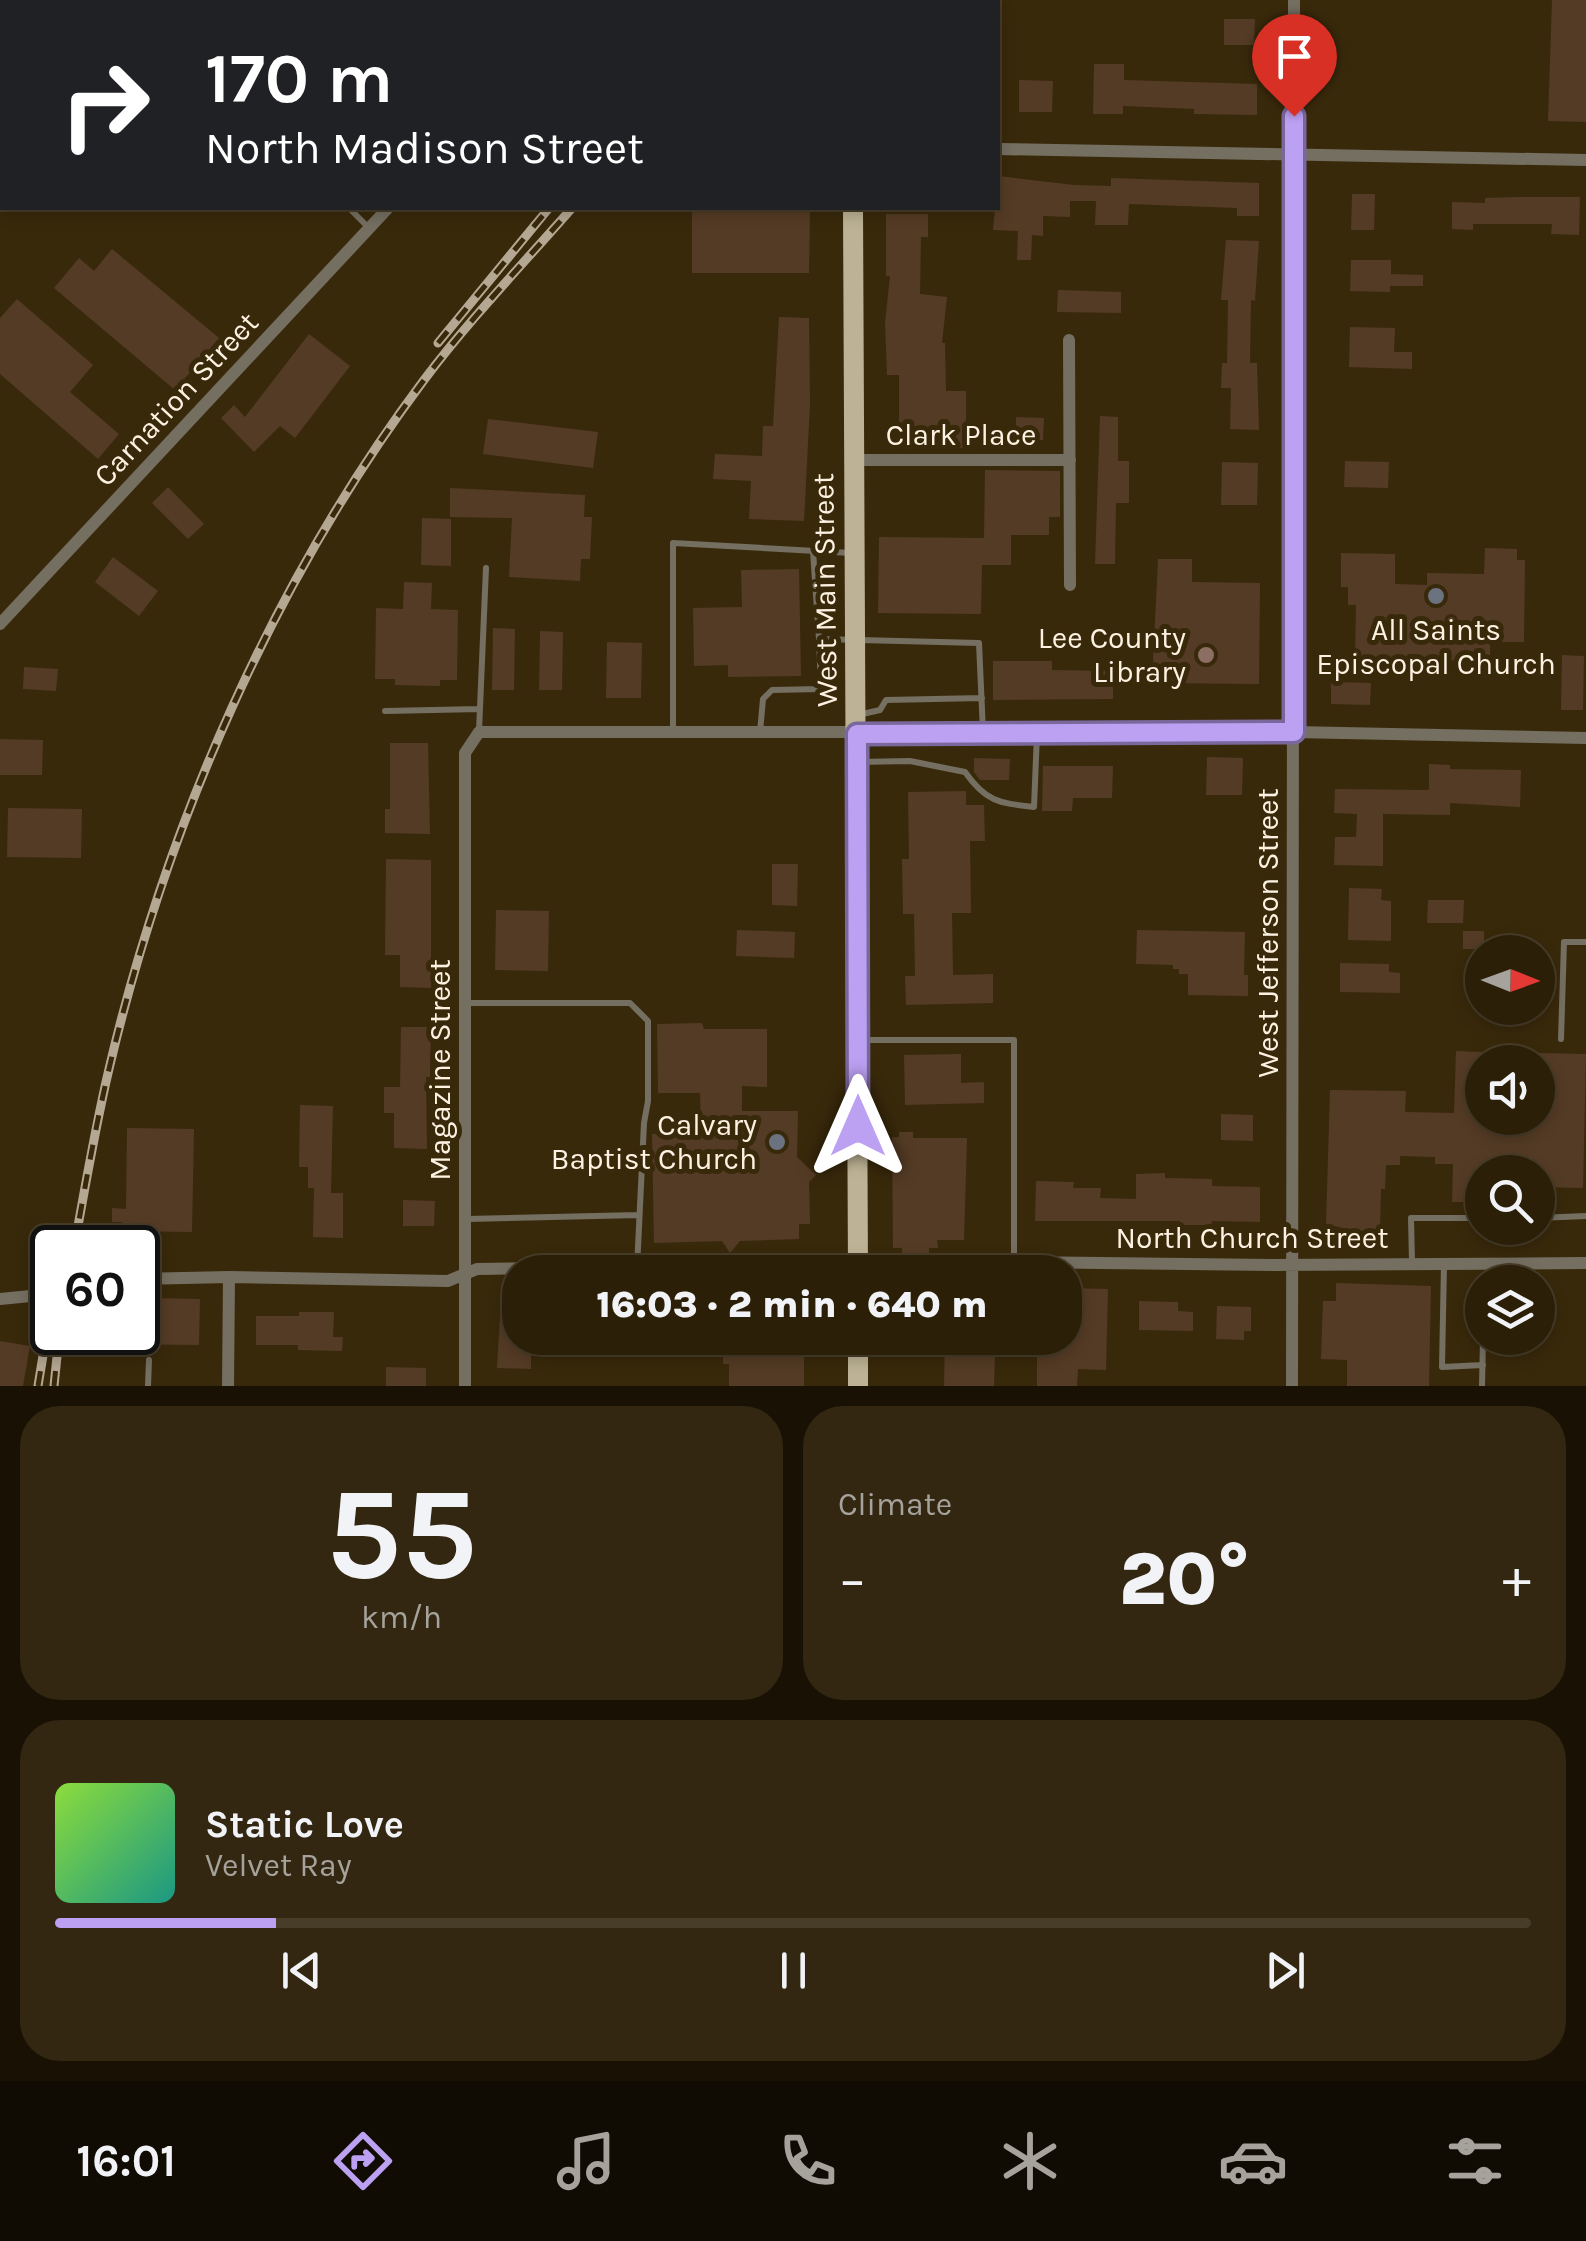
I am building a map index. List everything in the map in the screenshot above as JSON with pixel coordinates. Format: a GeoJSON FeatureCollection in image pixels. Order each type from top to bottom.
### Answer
{"type":"FeatureCollection","features":[{"type":"Feature","properties":{"kind":"main road","name":"West Main Street"},"geometry":{"type":"LineString","coordinates":[[853,210],[858,1255]]}},
{"type":"Feature","properties":{"kind":"main road"},"geometry":{"type":"LineString","coordinates":[[858,1355],[858,1386]]}},
{"type":"Feature","properties":{"kind":"street","name":"West Jefferson Street"},"geometry":{"type":"LineString","coordinates":[[1292,1386],[1294,0]]}},
{"type":"Feature","properties":{"kind":"street"},"geometry":{"type":"LineString","coordinates":[[1000,149],[1586,160]]}},
{"type":"Feature","properties":{"kind":"street","name":"Carnation Street"},"geometry":{"type":"LineString","coordinates":[[0,624],[386,210]]}},
{"type":"Feature","properties":{"kind":"street","name":"Clark Place"},"geometry":{"type":"LineString","coordinates":[[1069,340],[1070,585]]}},
{"type":"Feature","properties":{"kind":"street","name":"Clark Place"},"geometry":{"type":"LineString","coordinates":[[853,460],[1070,460]]}},
{"type":"Feature","properties":{"kind":"street"},"geometry":{"type":"LineString","coordinates":[[479,732],[760,734],[857,725],[982,734],[1294,732],[1586,738]]}},
{"type":"Feature","properties":{"kind":"street","name":"Magazine Street"},"geometry":{"type":"LineString","coordinates":[[465,1386],[465,753],[479,732]]}},
{"type":"Feature","properties":{"kind":"street","name":"North Church Street"},"geometry":{"type":"LineString","coordinates":[[1082,1263],[1586,1263]]}},
{"type":"Feature","properties":{"kind":"street","name":"North Church Street"},"geometry":{"type":"LineString","coordinates":[[160,1278],[448,1281],[478,1269],[502,1269]]}},
{"type":"Feature","properties":{"kind":"street"},"geometry":{"type":"LineString","coordinates":[[228,1386],[229,1276]]}},
{"type":"Feature","properties":{"kind":"street"},"geometry":{"type":"LineString","coordinates":[[0,1299],[30,1296]]}},
{"type":"Feature","properties":{"kind":"lane"},"geometry":{"type":"LineString","coordinates":[[351,210],[370,230]]}},
{"type":"Feature","properties":{"kind":"lane"},"geometry":{"type":"LineString","coordinates":[[673,733],[673,542],[854,553]]}},
{"type":"Feature","properties":{"kind":"lane"},"geometry":{"type":"LineString","coordinates":[[760,734],[763,699],[772,690],[821,689],[813,551]]}},
{"type":"Feature","properties":{"kind":"lane"},"geometry":{"type":"LineString","coordinates":[[479,732],[486,568]]}},
{"type":"Feature","properties":{"kind":"lane"},"geometry":{"type":"LineString","coordinates":[[820,639],[980,642],[982,734]]}},
{"type":"Feature","properties":{"kind":"lane"},"geometry":{"type":"LineString","coordinates":[[857,725],[880,710],[886,700],[982,698]]}},
{"type":"Feature","properties":{"kind":"lane"},"geometry":{"type":"LineString","coordinates":[[385,711],[480,709]]}},
{"type":"Feature","properties":{"kind":"lane"},"geometry":{"type":"LineString","coordinates":[[857,762],[910,761],[965,772],[978,790],[998,803],[1034,807],[1036,733]]}},
{"type":"Feature","properties":{"kind":"lane"},"geometry":{"type":"LineString","coordinates":[[1561,1039],[1564,942],[1586,942]]}},
{"type":"Feature","properties":{"kind":"lane"},"geometry":{"type":"LineString","coordinates":[[465,1003],[630,1003],[648,1021],[648,1100],[638,1255]]}},
{"type":"Feature","properties":{"kind":"lane"},"geometry":{"type":"LineString","coordinates":[[859,1040],[1014,1040],[1014,1255]]}},
{"type":"Feature","properties":{"kind":"lane"},"geometry":{"type":"LineString","coordinates":[[466,1219],[640,1216]]}},
{"type":"Feature","properties":{"kind":"lane"},"geometry":{"type":"LineString","coordinates":[[1555,1217],[1586,1216]]}},
{"type":"Feature","properties":{"kind":"lane"},"geometry":{"type":"LineString","coordinates":[[1412,1262],[1411,1218],[1465,1218]]}},
{"type":"Feature","properties":{"kind":"lane"},"geometry":{"type":"LineString","coordinates":[[1444,1262],[1442,1367],[1483,1366]]}},
{"type":"Feature","properties":{"kind":"lane"},"geometry":{"type":"LineString","coordinates":[[1482,1386],[1483,1355]]}},
{"type":"Feature","properties":{"kind":"lane"},"geometry":{"type":"LineString","coordinates":[[148,1386],[150,1360]]}},
{"type":"Feature","properties":{"kind":"building"},"geometry":{"type":"Polygon","coordinates":[[[1552,0],[1586,0],[1586,122],[1548,121],[1552,0]]]}},
{"type":"Feature","properties":{"kind":"building"},"geometry":{"type":"Polygon","coordinates":[[[1224,19],[1255,19],[1254,45],[1224,45],[1224,19]]]}},
{"type":"Feature","properties":{"kind":"building"},"geometry":{"type":"Polygon","coordinates":[[[1094,64],[1124,64],[1124,80],[1257,84],[1257,115],[1194,114],[1194,109],[1123,106],[1123,114],[1093,114],[1094,64]]]}},
{"type":"Feature","properties":{"kind":"building"},"geometry":{"type":"Polygon","coordinates":[[[1019,80],[1053,81],[1052,112],[1019,112],[1019,80]]]}},
{"type":"Feature","properties":{"kind":"building"},"geometry":{"type":"Polygon","coordinates":[[[1000,176],[1111,186],[1111,178],[1259,183],[1259,216],[1237,216],[1237,208],[1129,204],[1128,225],[1095,225],[1096,201],[1070,201],[1070,217],[1043,216],[1043,236],[1032,235],[1031,260],[1017,260],[1018,231],[993,230],[995,210],[1000,210],[1000,176]]]}},
{"type":"Feature","properties":{"kind":"building"},"geometry":{"type":"Polygon","coordinates":[[[1352,194],[1375,194],[1374,230],[1351,230],[1352,194]]]}},
{"type":"Feature","properties":{"kind":"building"},"geometry":{"type":"Polygon","coordinates":[[[1580,197],[1579,235],[1551,234],[1552,224],[1473,224],[1473,230],[1452,229],[1452,202],[1580,197]]]}},
{"type":"Feature","properties":{"kind":"building"},"geometry":{"type":"Polygon","coordinates":[[[692,210],[810,210],[809,273],[692,273],[692,210]]]}},
{"type":"Feature","properties":{"kind":"building"},"geometry":{"type":"Polygon","coordinates":[[[886,214],[928,214],[928,237],[921,237],[920,294],[947,297],[942,343],[946,391],[966,391],[966,448],[899,447],[899,375],[887,375],[885,323],[890,276],[886,276],[886,214]]]}},
{"type":"Feature","properties":{"kind":"building"},"geometry":{"type":"Polygon","coordinates":[[[1226,240],[1259,241],[1255,301],[1251,300],[1250,363],[1257,363],[1259,430],[1230,429],[1231,388],[1221,388],[1222,363],[1227,363],[1228,300],[1221,300],[1226,240]]]}},
{"type":"Feature","properties":{"kind":"building"},"geometry":{"type":"Polygon","coordinates":[[[112,249],[219,338],[175,390],[54,288],[79,258],[94,271],[112,249]]]}},
{"type":"Feature","properties":{"kind":"building"},"geometry":{"type":"Polygon","coordinates":[[[1351,260],[1391,260],[1391,274],[1423,275],[1423,286],[1390,286],[1390,292],[1350,291],[1351,260]]]}},
{"type":"Feature","properties":{"kind":"building"},"geometry":{"type":"Polygon","coordinates":[[[1058,290],[1121,292],[1121,313],[1057,312],[1058,290]]]}},
{"type":"Feature","properties":{"kind":"building"},"geometry":{"type":"Polygon","coordinates":[[[17,299],[93,365],[70,392],[119,434],[98,459],[0,374],[0,318],[17,299]]]}},
{"type":"Feature","properties":{"kind":"building"},"geometry":{"type":"Polygon","coordinates":[[[779,317],[809,318],[810,404],[804,521],[749,519],[751,481],[713,479],[715,454],[762,456],[763,426],[773,426],[779,317]]]}},
{"type":"Feature","properties":{"kind":"building"},"geometry":{"type":"Polygon","coordinates":[[[1350,327],[1395,328],[1394,352],[1412,352],[1412,369],[1349,367],[1350,327]]]}},
{"type":"Feature","properties":{"kind":"building"},"geometry":{"type":"Polygon","coordinates":[[[309,334],[350,366],[295,438],[280,426],[254,452],[221,418],[234,405],[245,417],[309,334]]]}},
{"type":"Feature","properties":{"kind":"building"},"geometry":{"type":"Polygon","coordinates":[[[1100,416],[1118,417],[1118,461],[1129,461],[1129,503],[1116,503],[1115,564],[1095,564],[1100,416]]]}},
{"type":"Feature","properties":{"kind":"building"},"geometry":{"type":"Polygon","coordinates":[[[1016,417],[1044,418],[1043,440],[1016,440],[1016,417]]]}},
{"type":"Feature","properties":{"kind":"building"},"geometry":{"type":"Polygon","coordinates":[[[488,419],[598,432],[593,468],[483,454],[488,419]]]}},
{"type":"Feature","properties":{"kind":"building"},"geometry":{"type":"Polygon","coordinates":[[[1345,461],[1389,462],[1388,488],[1344,487],[1345,461]]]}},
{"type":"Feature","properties":{"kind":"building"},"geometry":{"type":"Polygon","coordinates":[[[1222,462],[1258,463],[1257,505],[1221,505],[1222,462]]]}},
{"type":"Feature","properties":{"kind":"building"},"geometry":{"type":"Polygon","coordinates":[[[985,470],[1060,471],[1060,517],[1049,517],[1049,535],[1011,535],[1011,565],[982,565],[981,614],[878,613],[879,537],[984,538],[985,470]]]}},
{"type":"Feature","properties":{"kind":"building"},"geometry":{"type":"Polygon","coordinates":[[[168,487],[204,524],[188,539],[152,503],[168,487]]]}},
{"type":"Feature","properties":{"kind":"building"},"geometry":{"type":"Polygon","coordinates":[[[450,488],[585,495],[584,517],[592,517],[590,559],[581,559],[580,581],[509,577],[512,518],[450,517],[450,488]]]}},
{"type":"Feature","properties":{"kind":"building"},"geometry":{"type":"Polygon","coordinates":[[[422,518],[451,519],[451,566],[421,565],[422,518]]]}},
{"type":"Feature","properties":{"kind":"building","name":"All Saints Episcopal Church"},"geometry":{"type":"Polygon","coordinates":[[[1485,548],[1517,549],[1517,560],[1525,560],[1524,642],[1490,642],[1490,661],[1355,659],[1356,605],[1348,605],[1348,587],[1341,587],[1341,553],[1395,554],[1395,584],[1427,585],[1427,573],[1484,574],[1485,548]]]}},
{"type":"Feature","properties":{"kind":"building"},"geometry":{"type":"Polygon","coordinates":[[[113,557],[158,591],[139,616],[95,582],[113,557]]]}},
{"type":"Feature","properties":{"kind":"building","name":"Lee County Library"},"geometry":{"type":"Polygon","coordinates":[[[1158,559],[1192,559],[1192,582],[1260,583],[1259,684],[1152,683],[1158,559]]]}},
{"type":"Feature","properties":{"kind":"building"},"geometry":{"type":"Polygon","coordinates":[[[799,569],[801,676],[728,677],[728,665],[694,666],[693,608],[742,607],[741,570],[799,569]]]}},
{"type":"Feature","properties":{"kind":"building"},"geometry":{"type":"Polygon","coordinates":[[[404,582],[432,583],[431,609],[458,610],[457,680],[440,680],[440,686],[395,685],[395,679],[375,679],[376,608],[403,609],[404,582]]]}},
{"type":"Feature","properties":{"kind":"building"},"geometry":{"type":"Polygon","coordinates":[[[493,628],[515,629],[514,690],[492,690],[493,628]]]}},
{"type":"Feature","properties":{"kind":"building"},"geometry":{"type":"Polygon","coordinates":[[[540,631],[563,632],[562,690],[539,690],[540,631]]]}},
{"type":"Feature","properties":{"kind":"building"},"geometry":{"type":"Polygon","coordinates":[[[607,642],[642,643],[641,698],[606,698],[607,642]]]}},
{"type":"Feature","properties":{"kind":"building"},"geometry":{"type":"Polygon","coordinates":[[[1562,655],[1584,656],[1583,710],[1561,710],[1562,655]]]}},
{"type":"Feature","properties":{"kind":"building"},"geometry":{"type":"Polygon","coordinates":[[[993,661],[1052,661],[1052,670],[1113,671],[1113,699],[993,700],[993,661]]]}},
{"type":"Feature","properties":{"kind":"building"},"geometry":{"type":"Polygon","coordinates":[[[24,667],[58,669],[56,691],[23,689],[24,667]]]}},
{"type":"Feature","properties":{"kind":"building"},"geometry":{"type":"Polygon","coordinates":[[[1331,682],[1371,683],[1370,705],[1331,704],[1331,682]]]}},
{"type":"Feature","properties":{"kind":"building"},"geometry":{"type":"Polygon","coordinates":[[[0,739],[43,740],[42,775],[0,775],[0,739]]]}},
{"type":"Feature","properties":{"kind":"building"},"geometry":{"type":"Polygon","coordinates":[[[390,743],[428,743],[430,834],[385,833],[385,809],[390,809],[390,743]]]}},
{"type":"Feature","properties":{"kind":"building"},"geometry":{"type":"Polygon","coordinates":[[[1207,757],[1243,758],[1242,795],[1206,795],[1207,757]]]}},
{"type":"Feature","properties":{"kind":"building"},"geometry":{"type":"Polygon","coordinates":[[[974,758],[1010,759],[1009,780],[980,780],[974,772],[974,758]]]}},
{"type":"Feature","properties":{"kind":"building"},"geometry":{"type":"Polygon","coordinates":[[[1429,764],[1450,765],[1450,769],[1521,770],[1520,807],[1450,803],[1450,815],[1383,814],[1383,866],[1334,865],[1335,837],[1356,837],[1357,814],[1334,813],[1335,789],[1429,790],[1429,764]]]}},
{"type":"Feature","properties":{"kind":"building"},"geometry":{"type":"Polygon","coordinates":[[[1043,766],[1113,766],[1112,798],[1073,798],[1072,811],[1042,811],[1043,766]]]}},
{"type":"Feature","properties":{"kind":"building"},"geometry":{"type":"Polygon","coordinates":[[[966,791],[966,805],[984,805],[985,841],[970,841],[971,913],[952,913],[953,975],[993,974],[993,1003],[906,1005],[905,976],[915,976],[914,914],[903,914],[902,859],[909,859],[908,792],[966,791]]]}},
{"type":"Feature","properties":{"kind":"building"},"geometry":{"type":"Polygon","coordinates":[[[8,808],[82,809],[81,858],[7,857],[8,808]]]}},
{"type":"Feature","properties":{"kind":"building"},"geometry":{"type":"Polygon","coordinates":[[[386,859],[431,860],[431,988],[400,987],[400,955],[385,955],[386,859]]]}},
{"type":"Feature","properties":{"kind":"building"},"geometry":{"type":"Polygon","coordinates":[[[772,864],[798,864],[797,906],[772,905],[772,864]]]}},
{"type":"Feature","properties":{"kind":"building"},"geometry":{"type":"Polygon","coordinates":[[[1349,888],[1382,889],[1381,900],[1391,901],[1391,941],[1348,940],[1349,888]]]}},
{"type":"Feature","properties":{"kind":"building"},"geometry":{"type":"Polygon","coordinates":[[[1428,900],[1464,900],[1463,923],[1427,923],[1428,900]]]}},
{"type":"Feature","properties":{"kind":"building"},"geometry":{"type":"Polygon","coordinates":[[[496,910],[549,911],[548,971],[495,970],[496,910]]]}},
{"type":"Feature","properties":{"kind":"building"},"geometry":{"type":"Polygon","coordinates":[[[737,930],[795,932],[794,958],[736,956],[737,930]]]}},
{"type":"Feature","properties":{"kind":"building"},"geometry":{"type":"Polygon","coordinates":[[[1137,930],[1245,932],[1244,975],[1248,975],[1248,996],[1188,995],[1188,974],[1179,974],[1173,965],[1136,964],[1137,930]]]}},
{"type":"Feature","properties":{"kind":"building"},"geometry":{"type":"Polygon","coordinates":[[[1463,931],[1484,931],[1484,935],[1465,935],[1463,949],[1463,931]]]}},
{"type":"Feature","properties":{"kind":"building"},"geometry":{"type":"Polygon","coordinates":[[[1340,963],[1389,964],[1389,972],[1400,973],[1400,993],[1340,992],[1340,963]]]}},
{"type":"Feature","properties":{"kind":"building","name":"Calvary Baptist Church"},"geometry":{"type":"Polygon","coordinates":[[[702,1023],[704,1029],[767,1029],[767,1087],[742,1086],[742,1111],[798,1111],[797,1157],[816,1175],[809,1182],[810,1224],[799,1224],[799,1239],[740,1241],[730,1253],[722,1241],[654,1243],[652,1134],[674,1127],[674,1133],[701,1133],[700,1093],[658,1093],[657,1024],[702,1023]]]}},
{"type":"Feature","properties":{"kind":"building"},"geometry":{"type":"Polygon","coordinates":[[[401,1027],[431,1027],[430,1077],[426,1077],[427,1149],[394,1148],[394,1113],[384,1113],[384,1087],[400,1087],[401,1027]]]}},
{"type":"Feature","properties":{"kind":"building"},"geometry":{"type":"Polygon","coordinates":[[[1456,1051],[1465,1051],[1465,1135],[1555,1135],[1555,1053],[1586,1054],[1583,1188],[1555,1187],[1555,1155],[1465,1155],[1465,1202],[1452,1202],[1453,1164],[1435,1164],[1435,1157],[1400,1156],[1400,1165],[1386,1165],[1380,1230],[1369,1229],[1369,1238],[1347,1238],[1347,1229],[1326,1224],[1330,1090],[1406,1091],[1405,1112],[1454,1113],[1456,1051]]]}},
{"type":"Feature","properties":{"kind":"building"},"geometry":{"type":"Polygon","coordinates":[[[961,1054],[961,1083],[984,1082],[984,1103],[905,1105],[904,1055],[961,1054]]]}},
{"type":"Feature","properties":{"kind":"building"},"geometry":{"type":"Polygon","coordinates":[[[300,1105],[333,1106],[331,1193],[343,1193],[343,1238],[313,1237],[314,1188],[308,1188],[308,1167],[299,1167],[300,1105]]]}},
{"type":"Feature","properties":{"kind":"building"},"geometry":{"type":"Polygon","coordinates":[[[1221,1114],[1253,1115],[1253,1141],[1221,1140],[1221,1114]]]}},
{"type":"Feature","properties":{"kind":"building"},"geometry":{"type":"Polygon","coordinates":[[[127,1128],[194,1129],[192,1232],[160,1232],[160,1225],[112,1222],[112,1208],[126,1209],[127,1128]]]}},
{"type":"Feature","properties":{"kind":"building"},"geometry":{"type":"Polygon","coordinates":[[[899,1132],[913,1132],[913,1138],[967,1138],[964,1240],[937,1240],[938,1248],[929,1248],[929,1253],[902,1253],[902,1248],[893,1248],[892,1137],[899,1137],[899,1132]]]}},
{"type":"Feature","properties":{"kind":"building"},"geometry":{"type":"Polygon","coordinates":[[[1165,1173],[1165,1178],[1212,1179],[1212,1186],[1260,1187],[1260,1222],[1180,1225],[1180,1221],[1035,1221],[1036,1181],[1074,1182],[1073,1188],[1101,1188],[1100,1198],[1136,1199],[1136,1174],[1165,1173]]]}},
{"type":"Feature","properties":{"kind":"building"},"geometry":{"type":"Polygon","coordinates":[[[403,1200],[435,1201],[434,1226],[403,1226],[403,1200]]]}},
{"type":"Feature","properties":{"kind":"building"},"geometry":{"type":"Polygon","coordinates":[[[1336,1283],[1431,1286],[1429,1386],[1347,1386],[1347,1360],[1321,1359],[1323,1301],[1336,1301],[1336,1283]]]}},
{"type":"Feature","properties":{"kind":"building"},"geometry":{"type":"Polygon","coordinates":[[[502,1284],[502,1355],[531,1355],[531,1369],[497,1368],[502,1284]]]}},
{"type":"Feature","properties":{"kind":"building"},"geometry":{"type":"Polygon","coordinates":[[[1082,1288],[1108,1289],[1106,1370],[1078,1369],[1077,1386],[1037,1386],[1037,1357],[995,1356],[994,1386],[944,1386],[945,1355],[1082,1355],[1082,1288]]]}},
{"type":"Feature","properties":{"kind":"building"},"geometry":{"type":"Polygon","coordinates":[[[160,1298],[200,1299],[199,1345],[160,1345],[160,1298]]]}},
{"type":"Feature","properties":{"kind":"building"},"geometry":{"type":"Polygon","coordinates":[[[1139,1301],[1178,1302],[1178,1311],[1193,1312],[1193,1331],[1139,1330],[1139,1301]]]}},
{"type":"Feature","properties":{"kind":"building"},"geometry":{"type":"Polygon","coordinates":[[[1217,1306],[1251,1307],[1251,1331],[1244,1331],[1244,1340],[1216,1339],[1217,1306]]]}},
{"type":"Feature","properties":{"kind":"building"},"geometry":{"type":"Polygon","coordinates":[[[299,1312],[334,1312],[333,1337],[343,1337],[342,1351],[256,1345],[256,1316],[299,1316],[299,1312]]]}},
{"type":"Feature","properties":{"kind":"building"},"geometry":{"type":"Polygon","coordinates":[[[0,1341],[30,1346],[23,1386],[0,1386],[0,1341]]]}},
{"type":"Feature","properties":{"kind":"building"},"geometry":{"type":"Polygon","coordinates":[[[723,1355],[804,1355],[804,1386],[729,1386],[729,1364],[723,1364],[723,1355]]]}},
{"type":"Feature","properties":{"kind":"building"},"geometry":{"type":"Polygon","coordinates":[[[386,1367],[426,1368],[426,1386],[386,1386],[386,1367]]]}},
{"type":"Feature","properties":{"kind":"railway"},"geometry":{"type":"LineString","coordinates":[[438,343],[547,210]]}},
{"type":"Feature","properties":{"kind":"railway"},"geometry":{"type":"LineString","coordinates":[[78,1225],[104,1091],[161,887],[194,797],[273,622],[370,457],[424,380],[570,210]]}},
{"type":"Feature","properties":{"kind":"railway"},"geometry":{"type":"LineString","coordinates":[[38,1386],[43,1355]]}},
{"type":"Feature","properties":{"kind":"railway"},"geometry":{"type":"LineString","coordinates":[[54,1386],[57,1355]]}},
{"type":"Feature","properties":{"kind":"place","name":"All Saints Episcopal Church"},"geometry":{"type":"Point","coordinates":[1436,596]}},
{"type":"Feature","properties":{"kind":"place","name":"Lee County Library"},"geometry":{"type":"Point","coordinates":[1206,655]}},
{"type":"Feature","properties":{"kind":"place","name":"Calvary Baptist Church"},"geometry":{"type":"Point","coordinates":[777,1142]}},
{"type":"Feature","properties":{"kind":"route"},"geometry":{"type":"LineString","coordinates":[[858,1126],[857,734],[1294,732],[1294,116]]}}]}
